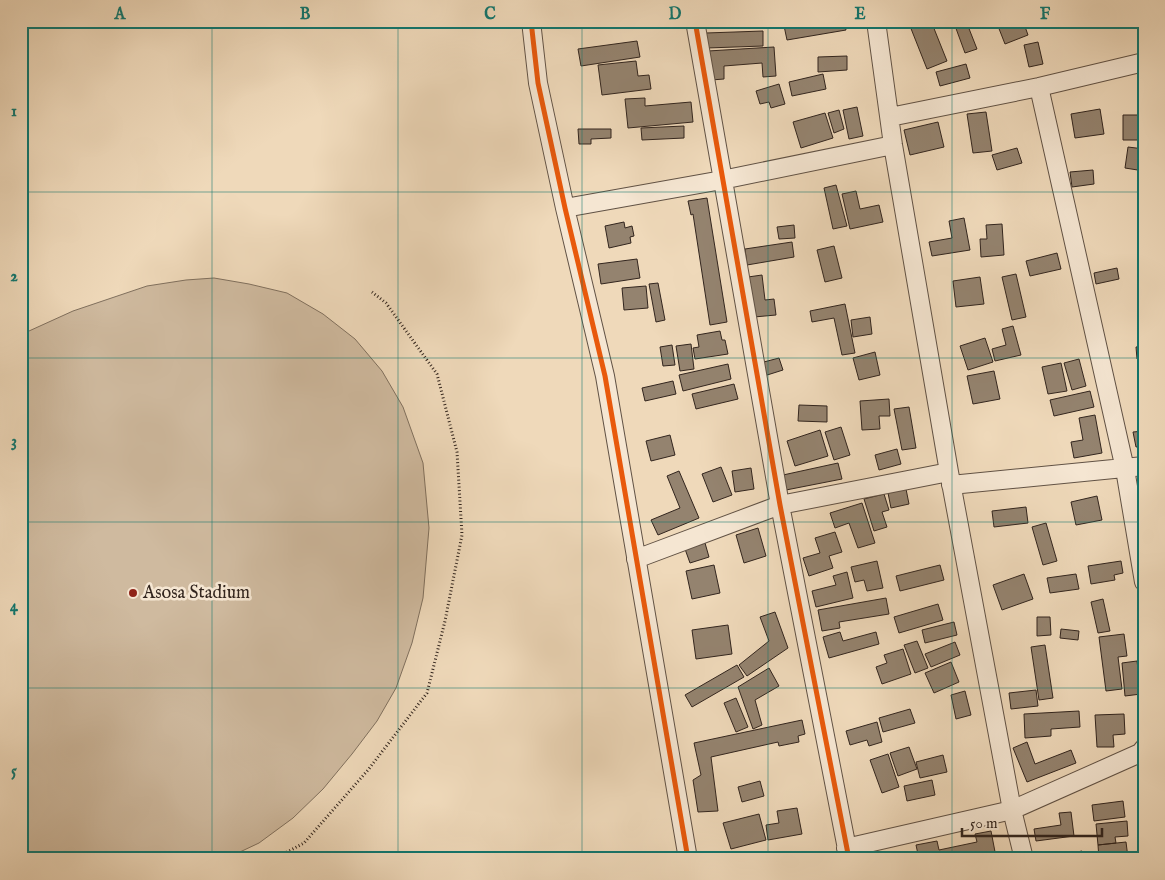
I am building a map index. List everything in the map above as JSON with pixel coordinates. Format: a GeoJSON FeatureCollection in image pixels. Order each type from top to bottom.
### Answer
{"type":"FeatureCollection","features":[{"type":"Feature","properties":{"kind":"street"},"geometry":{"type":"LineString","coordinates":[[531,21],[538,83],[565,208],[605,376],[688,859]]}},
{"type":"Feature","properties":{"kind":"street"},"geometry":{"type":"LineString","coordinates":[[695,21],[780,505],[848,853],[1012,810],[1140,753],[1144,748]]}},
{"type":"Feature","properties":{"kind":"street"},"geometry":{"type":"LineString","coordinates":[[876,21],[893,145],[950,479],[1012,810],[1024,859]]}},
{"type":"Feature","properties":{"kind":"street"},"geometry":{"type":"LineString","coordinates":[[890,117],[1039,87],[1144,62]]}},
{"type":"Feature","properties":{"kind":"street"},"geometry":{"type":"LineString","coordinates":[[1039,87],[1125,468],[1144,582]]}},
{"type":"Feature","properties":{"kind":"street"},"geometry":{"type":"LineString","coordinates":[[565,208],[722,180],[893,145]]}},
{"type":"Feature","properties":{"kind":"street"},"geometry":{"type":"LineString","coordinates":[[636,559],[780,505],[950,479],[1144,466]]}},
{"type":"Feature","properties":{"kind":"path"},"geometry":{"type":"LineString","coordinates":[[274,859],[304,843],[368,770],[427,693],[446,621],[462,534],[457,452],[437,374],[386,303],[372,292]]}},
{"type":"Feature","properties":{"kind":"shaded area"},"geometry":{"type":"Polygon","coordinates":[[[214,278],[287,293],[323,314],[355,339],[382,371],[403,407],[423,463],[429,528],[423,598],[412,643],[396,688],[377,721],[352,754],[323,789],[293,818],[259,843],[225,859],[21,859],[21,337],[29,331],[73,311],[147,286],[214,278]]]}},
{"type":"Feature","properties":{"kind":"building"},"geometry":{"type":"Polygon","coordinates":[[[783,21],[844,21],[846,30],[787,40],[783,21]]]}},
{"type":"Feature","properties":{"kind":"building"},"geometry":{"type":"Polygon","coordinates":[[[908,21],[931,21],[947,61],[927,69],[908,21]]]}},
{"type":"Feature","properties":{"kind":"building"},"geometry":{"type":"Polygon","coordinates":[[[966,21],[977,49],[965,53],[954,23],[966,21]]]}},
{"type":"Feature","properties":{"kind":"building"},"geometry":{"type":"Polygon","coordinates":[[[996,21],[1023,21],[1028,35],[1005,44],[996,21]]]}},
{"type":"Feature","properties":{"kind":"building"},"geometry":{"type":"Polygon","coordinates":[[[763,31],[763,46],[707,48],[706,33],[763,31]]]}},
{"type":"Feature","properties":{"kind":"building"},"geometry":{"type":"Polygon","coordinates":[[[637,41],[640,57],[581,66],[578,49],[637,41]]]}},
{"type":"Feature","properties":{"kind":"building"},"geometry":{"type":"Polygon","coordinates":[[[1038,42],[1043,64],[1029,67],[1024,45],[1038,42]]]}},
{"type":"Feature","properties":{"kind":"building"},"geometry":{"type":"Polygon","coordinates":[[[774,47],[776,76],[763,77],[762,63],[724,66],[724,79],[711,80],[708,51],[774,47]]]}},
{"type":"Feature","properties":{"kind":"building"},"geometry":{"type":"Polygon","coordinates":[[[847,56],[847,70],[818,72],[818,57],[847,56]]]}},
{"type":"Feature","properties":{"kind":"building"},"geometry":{"type":"Polygon","coordinates":[[[636,61],[638,76],[649,75],[651,89],[602,95],[598,65],[636,61]]]}},
{"type":"Feature","properties":{"kind":"building"},"geometry":{"type":"Polygon","coordinates":[[[966,64],[970,78],[940,86],[936,72],[966,64]]]}},
{"type":"Feature","properties":{"kind":"building"},"geometry":{"type":"Polygon","coordinates":[[[823,74],[826,89],[792,96],[789,82],[823,74]]]}},
{"type":"Feature","properties":{"kind":"building"},"geometry":{"type":"Polygon","coordinates":[[[779,84],[785,104],[771,108],[769,102],[760,104],[756,91],[779,84]]]}},
{"type":"Feature","properties":{"kind":"building"},"geometry":{"type":"Polygon","coordinates":[[[645,98],[645,106],[691,102],[693,122],[628,128],[625,99],[645,98]]]}},
{"type":"Feature","properties":{"kind":"building"},"geometry":{"type":"Polygon","coordinates":[[[857,107],[863,136],[849,139],[843,110],[857,107]]]}},
{"type":"Feature","properties":{"kind":"building"},"geometry":{"type":"Polygon","coordinates":[[[1100,109],[1104,134],[1075,138],[1071,114],[1100,109]]]}},
{"type":"Feature","properties":{"kind":"building"},"geometry":{"type":"Polygon","coordinates":[[[839,110],[844,129],[834,133],[828,113],[839,110]]]}},
{"type":"Feature","properties":{"kind":"building"},"geometry":{"type":"Polygon","coordinates":[[[986,112],[992,151],[973,153],[967,114],[986,112]]]}},
{"type":"Feature","properties":{"kind":"building"},"geometry":{"type":"Polygon","coordinates":[[[825,113],[833,138],[801,148],[793,122],[825,113]]]}},
{"type":"Feature","properties":{"kind":"building"},"geometry":{"type":"Polygon","coordinates":[[[1123,115],[1144,115],[1144,140],[1123,140],[1123,115]]]}},
{"type":"Feature","properties":{"kind":"building"},"geometry":{"type":"Polygon","coordinates":[[[938,122],[944,147],[910,155],[904,130],[938,122]]]}},
{"type":"Feature","properties":{"kind":"building"},"geometry":{"type":"Polygon","coordinates":[[[684,126],[684,138],[642,140],[641,128],[684,126]]]}},
{"type":"Feature","properties":{"kind":"building"},"geometry":{"type":"Polygon","coordinates":[[[578,129],[611,129],[611,138],[591,139],[591,144],[579,144],[578,129]]]}},
{"type":"Feature","properties":{"kind":"building"},"geometry":{"type":"Polygon","coordinates":[[[1128,147],[1144,149],[1144,171],[1125,168],[1128,147]]]}},
{"type":"Feature","properties":{"kind":"building"},"geometry":{"type":"Polygon","coordinates":[[[1017,148],[1022,163],[997,170],[992,155],[1017,148]]]}},
{"type":"Feature","properties":{"kind":"building"},"geometry":{"type":"Polygon","coordinates":[[[1093,170],[1094,184],[1072,187],[1070,172],[1093,170]]]}},
{"type":"Feature","properties":{"kind":"building"},"geometry":{"type":"Polygon","coordinates":[[[836,185],[847,226],[833,229],[824,188],[836,185]]]}},
{"type":"Feature","properties":{"kind":"building"},"geometry":{"type":"Polygon","coordinates":[[[856,191],[860,209],[879,205],[883,222],[850,229],[842,194],[856,191]]]}},
{"type":"Feature","properties":{"kind":"building"},"geometry":{"type":"Polygon","coordinates":[[[707,198],[727,322],[710,325],[693,214],[691,215],[688,201],[707,198]]]}},
{"type":"Feature","properties":{"kind":"building"},"geometry":{"type":"Polygon","coordinates":[[[964,218],[970,250],[932,256],[929,242],[952,238],[949,221],[964,218]]]}},
{"type":"Feature","properties":{"kind":"building"},"geometry":{"type":"Polygon","coordinates":[[[624,222],[625,228],[632,226],[634,236],[630,237],[631,243],[609,248],[605,226],[624,222]]]}},
{"type":"Feature","properties":{"kind":"building"},"geometry":{"type":"Polygon","coordinates":[[[1002,224],[1004,255],[981,257],[980,239],[987,239],[986,225],[1002,224]]]}},
{"type":"Feature","properties":{"kind":"building"},"geometry":{"type":"Polygon","coordinates":[[[794,225],[795,238],[779,239],[777,227],[794,225]]]}},
{"type":"Feature","properties":{"kind":"building"},"geometry":{"type":"Polygon","coordinates":[[[792,242],[794,257],[747,265],[745,249],[792,242]]]}},
{"type":"Feature","properties":{"kind":"building"},"geometry":{"type":"Polygon","coordinates":[[[834,246],[842,278],[825,282],[817,250],[834,246]]]}},
{"type":"Feature","properties":{"kind":"building"},"geometry":{"type":"Polygon","coordinates":[[[1057,253],[1061,269],[1030,276],[1026,261],[1057,253]]]}},
{"type":"Feature","properties":{"kind":"building"},"geometry":{"type":"Polygon","coordinates":[[[637,259],[640,278],[601,284],[598,264],[637,259]]]}},
{"type":"Feature","properties":{"kind":"building"},"geometry":{"type":"Polygon","coordinates":[[[1117,268],[1119,279],[1096,284],[1094,273],[1117,268]]]}},
{"type":"Feature","properties":{"kind":"building"},"geometry":{"type":"Polygon","coordinates":[[[1016,274],[1026,317],[1012,320],[1002,277],[1016,274]]]}},
{"type":"Feature","properties":{"kind":"building"},"geometry":{"type":"Polygon","coordinates":[[[762,275],[765,300],[774,299],[776,315],[754,317],[748,277],[762,275]]]}},
{"type":"Feature","properties":{"kind":"building"},"geometry":{"type":"Polygon","coordinates":[[[980,277],[984,304],[956,307],[953,281],[980,277]]]}},
{"type":"Feature","properties":{"kind":"building"},"geometry":{"type":"Polygon","coordinates":[[[658,283],[665,320],[656,322],[649,284],[658,283]]]}},
{"type":"Feature","properties":{"kind":"building"},"geometry":{"type":"Polygon","coordinates":[[[646,286],[648,308],[624,310],[622,288],[646,286]]]}},
{"type":"Feature","properties":{"kind":"building"},"geometry":{"type":"Polygon","coordinates":[[[845,304],[855,353],[842,355],[834,318],[812,322],[810,311],[845,304]]]}},
{"type":"Feature","properties":{"kind":"building"},"geometry":{"type":"Polygon","coordinates":[[[870,317],[872,334],[853,337],[851,320],[870,317]]]}},
{"type":"Feature","properties":{"kind":"building"},"geometry":{"type":"Polygon","coordinates":[[[1013,326],[1021,355],[995,361],[992,349],[1006,345],[1002,329],[1013,326]]]}},
{"type":"Feature","properties":{"kind":"building"},"geometry":{"type":"Polygon","coordinates":[[[720,331],[722,340],[725,340],[728,354],[695,359],[693,348],[699,347],[697,335],[720,331]]]}},
{"type":"Feature","properties":{"kind":"building"},"geometry":{"type":"Polygon","coordinates":[[[985,338],[993,362],[968,370],[960,346],[985,338]]]}},
{"type":"Feature","properties":{"kind":"building"},"geometry":{"type":"Polygon","coordinates":[[[691,344],[694,369],[680,371],[676,346],[691,344]]]}},
{"type":"Feature","properties":{"kind":"building"},"geometry":{"type":"Polygon","coordinates":[[[672,345],[675,365],[663,366],[660,347],[672,345]]]}},
{"type":"Feature","properties":{"kind":"building"},"geometry":{"type":"Polygon","coordinates":[[[1144,346],[1144,358],[1137,359],[1136,347],[1144,346]]]}},
{"type":"Feature","properties":{"kind":"building"},"geometry":{"type":"Polygon","coordinates":[[[875,352],[880,375],[859,380],[853,358],[875,352]]]}},
{"type":"Feature","properties":{"kind":"building"},"geometry":{"type":"Polygon","coordinates":[[[779,358],[783,370],[764,376],[760,363],[779,358]]]}},
{"type":"Feature","properties":{"kind":"building"},"geometry":{"type":"Polygon","coordinates":[[[1079,359],[1086,386],[1072,390],[1064,363],[1079,359]]]}},
{"type":"Feature","properties":{"kind":"building"},"geometry":{"type":"Polygon","coordinates":[[[1061,363],[1067,391],[1048,394],[1042,367],[1061,363]]]}},
{"type":"Feature","properties":{"kind":"building"},"geometry":{"type":"Polygon","coordinates":[[[728,364],[731,379],[683,391],[679,375],[728,364]]]}},
{"type":"Feature","properties":{"kind":"building"},"geometry":{"type":"Polygon","coordinates":[[[994,371],[1000,399],[973,404],[967,376],[994,371]]]}},
{"type":"Feature","properties":{"kind":"building"},"geometry":{"type":"Polygon","coordinates":[[[673,381],[676,394],[645,401],[642,388],[673,381]]]}},
{"type":"Feature","properties":{"kind":"building"},"geometry":{"type":"Polygon","coordinates":[[[734,384],[738,399],[696,409],[692,394],[734,384]]]}},
{"type":"Feature","properties":{"kind":"building"},"geometry":{"type":"Polygon","coordinates":[[[1090,391],[1094,407],[1054,416],[1050,400],[1090,391]]]}},
{"type":"Feature","properties":{"kind":"building"},"geometry":{"type":"Polygon","coordinates":[[[889,399],[890,416],[879,416],[880,429],[862,430],[860,401],[889,399]]]}},
{"type":"Feature","properties":{"kind":"building"},"geometry":{"type":"Polygon","coordinates":[[[799,405],[827,406],[827,422],[798,421],[799,405]]]}},
{"type":"Feature","properties":{"kind":"building"},"geometry":{"type":"Polygon","coordinates":[[[909,407],[916,448],[902,450],[894,409],[909,407]]]}},
{"type":"Feature","properties":{"kind":"building"},"geometry":{"type":"Polygon","coordinates":[[[1095,415],[1102,453],[1074,458],[1071,442],[1083,440],[1079,418],[1095,415]]]}},
{"type":"Feature","properties":{"kind":"building"},"geometry":{"type":"Polygon","coordinates":[[[841,427],[850,455],[834,460],[825,432],[841,427]]]}},
{"type":"Feature","properties":{"kind":"building"},"geometry":{"type":"Polygon","coordinates":[[[820,430],[828,456],[795,466],[787,441],[820,430]]]}},
{"type":"Feature","properties":{"kind":"building"},"geometry":{"type":"Polygon","coordinates":[[[1144,431],[1144,446],[1136,447],[1133,432],[1144,431]]]}},
{"type":"Feature","properties":{"kind":"building"},"geometry":{"type":"Polygon","coordinates":[[[670,435],[675,455],[651,461],[646,441],[670,435]]]}},
{"type":"Feature","properties":{"kind":"building"},"geometry":{"type":"Polygon","coordinates":[[[897,449],[901,464],[879,470],[875,455],[897,449]]]}},
{"type":"Feature","properties":{"kind":"building"},"geometry":{"type":"Polygon","coordinates":[[[838,463],[842,479],[786,490],[783,475],[838,463]]]}},
{"type":"Feature","properties":{"kind":"building"},"geometry":{"type":"Polygon","coordinates":[[[721,467],[732,495],[713,502],[702,474],[721,467]]]}},
{"type":"Feature","properties":{"kind":"building"},"geometry":{"type":"Polygon","coordinates":[[[751,468],[754,489],[735,492],[732,471],[751,468]]]}},
{"type":"Feature","properties":{"kind":"building"},"geometry":{"type":"Polygon","coordinates":[[[679,471],[699,518],[658,535],[651,520],[680,508],[667,476],[679,471]]]}},
{"type":"Feature","properties":{"kind":"building"},"geometry":{"type":"Polygon","coordinates":[[[906,489],[909,504],[891,508],[888,493],[906,489]]]}},
{"type":"Feature","properties":{"kind":"building"},"geometry":{"type":"Polygon","coordinates":[[[884,494],[889,510],[882,512],[887,527],[874,531],[864,499],[884,494]]]}},
{"type":"Feature","properties":{"kind":"building"},"geometry":{"type":"Polygon","coordinates":[[[1097,496],[1102,520],[1076,525],[1071,502],[1097,496]]]}},
{"type":"Feature","properties":{"kind":"building"},"geometry":{"type":"Polygon","coordinates":[[[862,503],[875,543],[858,548],[849,523],[835,528],[830,513],[862,503]]]}},
{"type":"Feature","properties":{"kind":"building"},"geometry":{"type":"Polygon","coordinates":[[[1026,507],[1028,523],[994,527],[992,511],[1026,507]]]}},
{"type":"Feature","properties":{"kind":"building"},"geometry":{"type":"Polygon","coordinates":[[[1046,523],[1057,561],[1043,565],[1032,527],[1046,523]]]}},
{"type":"Feature","properties":{"kind":"building"},"geometry":{"type":"Polygon","coordinates":[[[758,528],[766,556],[744,563],[736,535],[758,528]]]}},
{"type":"Feature","properties":{"kind":"building"},"geometry":{"type":"Polygon","coordinates":[[[835,532],[842,552],[829,556],[833,568],[809,576],[803,558],[820,553],[815,538],[835,532]]]}},
{"type":"Feature","properties":{"kind":"building"},"geometry":{"type":"Polygon","coordinates":[[[705,543],[709,557],[690,563],[685,549],[705,543]]]}},
{"type":"Feature","properties":{"kind":"building"},"geometry":{"type":"Polygon","coordinates":[[[877,561],[883,588],[867,591],[864,580],[855,582],[851,567],[877,561]]]}},
{"type":"Feature","properties":{"kind":"building"},"geometry":{"type":"Polygon","coordinates":[[[1121,561],[1123,573],[1114,575],[1115,580],[1091,584],[1088,566],[1121,561]]]}},
{"type":"Feature","properties":{"kind":"building"},"geometry":{"type":"Polygon","coordinates":[[[714,565],[720,593],[692,599],[686,571],[714,565]]]}},
{"type":"Feature","properties":{"kind":"building"},"geometry":{"type":"Polygon","coordinates":[[[940,565],[944,580],[900,591],[896,576],[940,565]]]}},
{"type":"Feature","properties":{"kind":"building"},"geometry":{"type":"Polygon","coordinates":[[[847,572],[853,598],[816,607],[812,591],[836,585],[833,576],[847,572]]]}},
{"type":"Feature","properties":{"kind":"building"},"geometry":{"type":"Polygon","coordinates":[[[1024,574],[1033,599],[1002,610],[993,585],[1024,574]]]}},
{"type":"Feature","properties":{"kind":"building"},"geometry":{"type":"Polygon","coordinates":[[[1076,574],[1079,589],[1050,593],[1047,578],[1076,574]]]}},
{"type":"Feature","properties":{"kind":"building"},"geometry":{"type":"Polygon","coordinates":[[[886,598],[889,614],[839,622],[840,628],[822,631],[818,610],[886,598]]]}},
{"type":"Feature","properties":{"kind":"building"},"geometry":{"type":"Polygon","coordinates":[[[1103,599],[1110,631],[1098,633],[1091,602],[1103,599]]]}},
{"type":"Feature","properties":{"kind":"building"},"geometry":{"type":"Polygon","coordinates":[[[938,604],[943,620],[899,633],[894,617],[938,604]]]}},
{"type":"Feature","properties":{"kind":"building"},"geometry":{"type":"Polygon","coordinates":[[[775,612],[788,648],[747,676],[739,665],[769,641],[760,617],[775,612]]]}},
{"type":"Feature","properties":{"kind":"building"},"geometry":{"type":"Polygon","coordinates":[[[1037,617],[1050,617],[1051,635],[1037,636],[1037,617]]]}},
{"type":"Feature","properties":{"kind":"building"},"geometry":{"type":"Polygon","coordinates":[[[954,622],[957,635],[925,643],[922,630],[954,622]]]}},
{"type":"Feature","properties":{"kind":"building"},"geometry":{"type":"Polygon","coordinates":[[[728,625],[732,654],[696,659],[692,630],[728,625]]]}},
{"type":"Feature","properties":{"kind":"building"},"geometry":{"type":"Polygon","coordinates":[[[1061,629],[1079,631],[1078,640],[1060,638],[1061,629]]]}},
{"type":"Feature","properties":{"kind":"building"},"geometry":{"type":"Polygon","coordinates":[[[840,632],[843,641],[876,632],[879,644],[829,658],[823,637],[840,632]]]}},
{"type":"Feature","properties":{"kind":"building"},"geometry":{"type":"Polygon","coordinates":[[[1124,634],[1127,656],[1118,657],[1122,689],[1106,691],[1099,637],[1124,634]]]}},
{"type":"Feature","properties":{"kind":"building"},"geometry":{"type":"Polygon","coordinates":[[[917,641],[928,668],[915,673],[904,645],[917,641]]]}},
{"type":"Feature","properties":{"kind":"building"},"geometry":{"type":"Polygon","coordinates":[[[955,642],[960,655],[931,667],[925,654],[955,642]]]}},
{"type":"Feature","properties":{"kind":"building"},"geometry":{"type":"Polygon","coordinates":[[[1045,645],[1053,698],[1039,700],[1031,647],[1045,645]]]}},
{"type":"Feature","properties":{"kind":"building"},"geometry":{"type":"Polygon","coordinates":[[[903,649],[911,674],[882,684],[876,667],[887,663],[884,655],[903,649]]]}},
{"type":"Feature","properties":{"kind":"building"},"geometry":{"type":"Polygon","coordinates":[[[1137,661],[1141,694],[1125,696],[1122,663],[1137,661]]]}},
{"type":"Feature","properties":{"kind":"building"},"geometry":{"type":"Polygon","coordinates":[[[951,662],[959,682],[934,693],[925,673],[951,662]]]}},
{"type":"Feature","properties":{"kind":"building"},"geometry":{"type":"Polygon","coordinates":[[[737,665],[744,677],[692,707],[685,695],[737,665]]]}},
{"type":"Feature","properties":{"kind":"building"},"geometry":{"type":"Polygon","coordinates":[[[769,668],[779,686],[755,700],[762,725],[753,729],[738,687],[769,668]]]}},
{"type":"Feature","properties":{"kind":"building"},"geometry":{"type":"Polygon","coordinates":[[[1036,690],[1038,706],[1011,709],[1009,693],[1036,690]]]}},
{"type":"Feature","properties":{"kind":"building"},"geometry":{"type":"Polygon","coordinates":[[[965,691],[971,715],[956,719],[951,695],[965,691]]]}},
{"type":"Feature","properties":{"kind":"building"},"geometry":{"type":"Polygon","coordinates":[[[736,698],[748,727],[736,732],[724,703],[736,698]]]}},
{"type":"Feature","properties":{"kind":"building"},"geometry":{"type":"Polygon","coordinates":[[[910,709],[915,723],[883,732],[879,718],[910,709]]]}},
{"type":"Feature","properties":{"kind":"building"},"geometry":{"type":"Polygon","coordinates":[[[1079,711],[1080,727],[1051,729],[1051,736],[1025,738],[1024,714],[1079,711]]]}},
{"type":"Feature","properties":{"kind":"building"},"geometry":{"type":"Polygon","coordinates":[[[1124,714],[1125,734],[1113,735],[1114,747],[1097,747],[1095,715],[1124,714]]]}},
{"type":"Feature","properties":{"kind":"building"},"geometry":{"type":"Polygon","coordinates":[[[802,720],[805,734],[798,736],[799,742],[779,746],[778,742],[711,757],[718,811],[698,812],[693,780],[701,775],[694,743],[802,720]]]}},
{"type":"Feature","properties":{"kind":"building"},"geometry":{"type":"Polygon","coordinates":[[[877,722],[882,742],[869,746],[867,740],[850,745],[846,731],[877,722]]]}},
{"type":"Feature","properties":{"kind":"building"},"geometry":{"type":"Polygon","coordinates":[[[1027,742],[1035,764],[1071,750],[1076,763],[1027,782],[1013,748],[1027,742]]]}},
{"type":"Feature","properties":{"kind":"building"},"geometry":{"type":"Polygon","coordinates":[[[909,747],[917,769],[898,776],[890,753],[909,747]]]}},
{"type":"Feature","properties":{"kind":"building"},"geometry":{"type":"Polygon","coordinates":[[[888,754],[899,787],[882,793],[870,760],[888,754]]]}},
{"type":"Feature","properties":{"kind":"building"},"geometry":{"type":"Polygon","coordinates":[[[943,755],[947,772],[920,778],[916,762],[943,755]]]}},
{"type":"Feature","properties":{"kind":"building"},"geometry":{"type":"Polygon","coordinates":[[[932,780],[935,795],[907,801],[904,786],[932,780]]]}},
{"type":"Feature","properties":{"kind":"building"},"geometry":{"type":"Polygon","coordinates":[[[760,781],[764,796],[742,802],[738,787],[760,781]]]}},
{"type":"Feature","properties":{"kind":"building"},"geometry":{"type":"Polygon","coordinates":[[[1123,801],[1125,817],[1094,821],[1092,805],[1123,801]]]}},
{"type":"Feature","properties":{"kind":"building"},"geometry":{"type":"Polygon","coordinates":[[[797,808],[802,834],[768,840],[766,825],[779,823],[777,811],[797,808]]]}},
{"type":"Feature","properties":{"kind":"building"},"geometry":{"type":"Polygon","coordinates":[[[1071,812],[1074,836],[1036,841],[1034,829],[1061,825],[1059,813],[1071,812]]]}},
{"type":"Feature","properties":{"kind":"building"},"geometry":{"type":"Polygon","coordinates":[[[759,814],[766,840],[731,849],[723,823],[759,814]]]}},
{"type":"Feature","properties":{"kind":"building"},"geometry":{"type":"Polygon","coordinates":[[[1127,821],[1128,836],[1115,837],[1116,843],[1098,845],[1096,824],[1127,821]]]}},
{"type":"Feature","properties":{"kind":"building"},"geometry":{"type":"Polygon","coordinates":[[[991,831],[996,857],[987,859],[919,859],[916,845],[937,841],[939,850],[977,842],[975,834],[991,831]]]}},
{"type":"Feature","properties":{"kind":"building"},"geometry":{"type":"Polygon","coordinates":[[[1126,842],[1128,858],[1099,859],[1098,845],[1126,842]]]}},
{"type":"Feature","properties":{"kind":"building"},"geometry":{"type":"Polygon","coordinates":[[[1082,851],[1083,859],[1052,859],[1051,857],[1082,851]]]}},
{"type":"Feature","properties":{"kind":"cycle path"},"geometry":{"type":"LineString","coordinates":[[531,21],[538,83],[565,208],[605,376],[688,859]]}},
{"type":"Feature","properties":{"kind":"cycle path"},"geometry":{"type":"LineString","coordinates":[[695,21],[780,505],[849,859]]}},
{"type":"Feature","properties":{"kind":"place","name":"Asosa Stadium"},"geometry":{"type":"Point","coordinates":[133,593]}}]}
